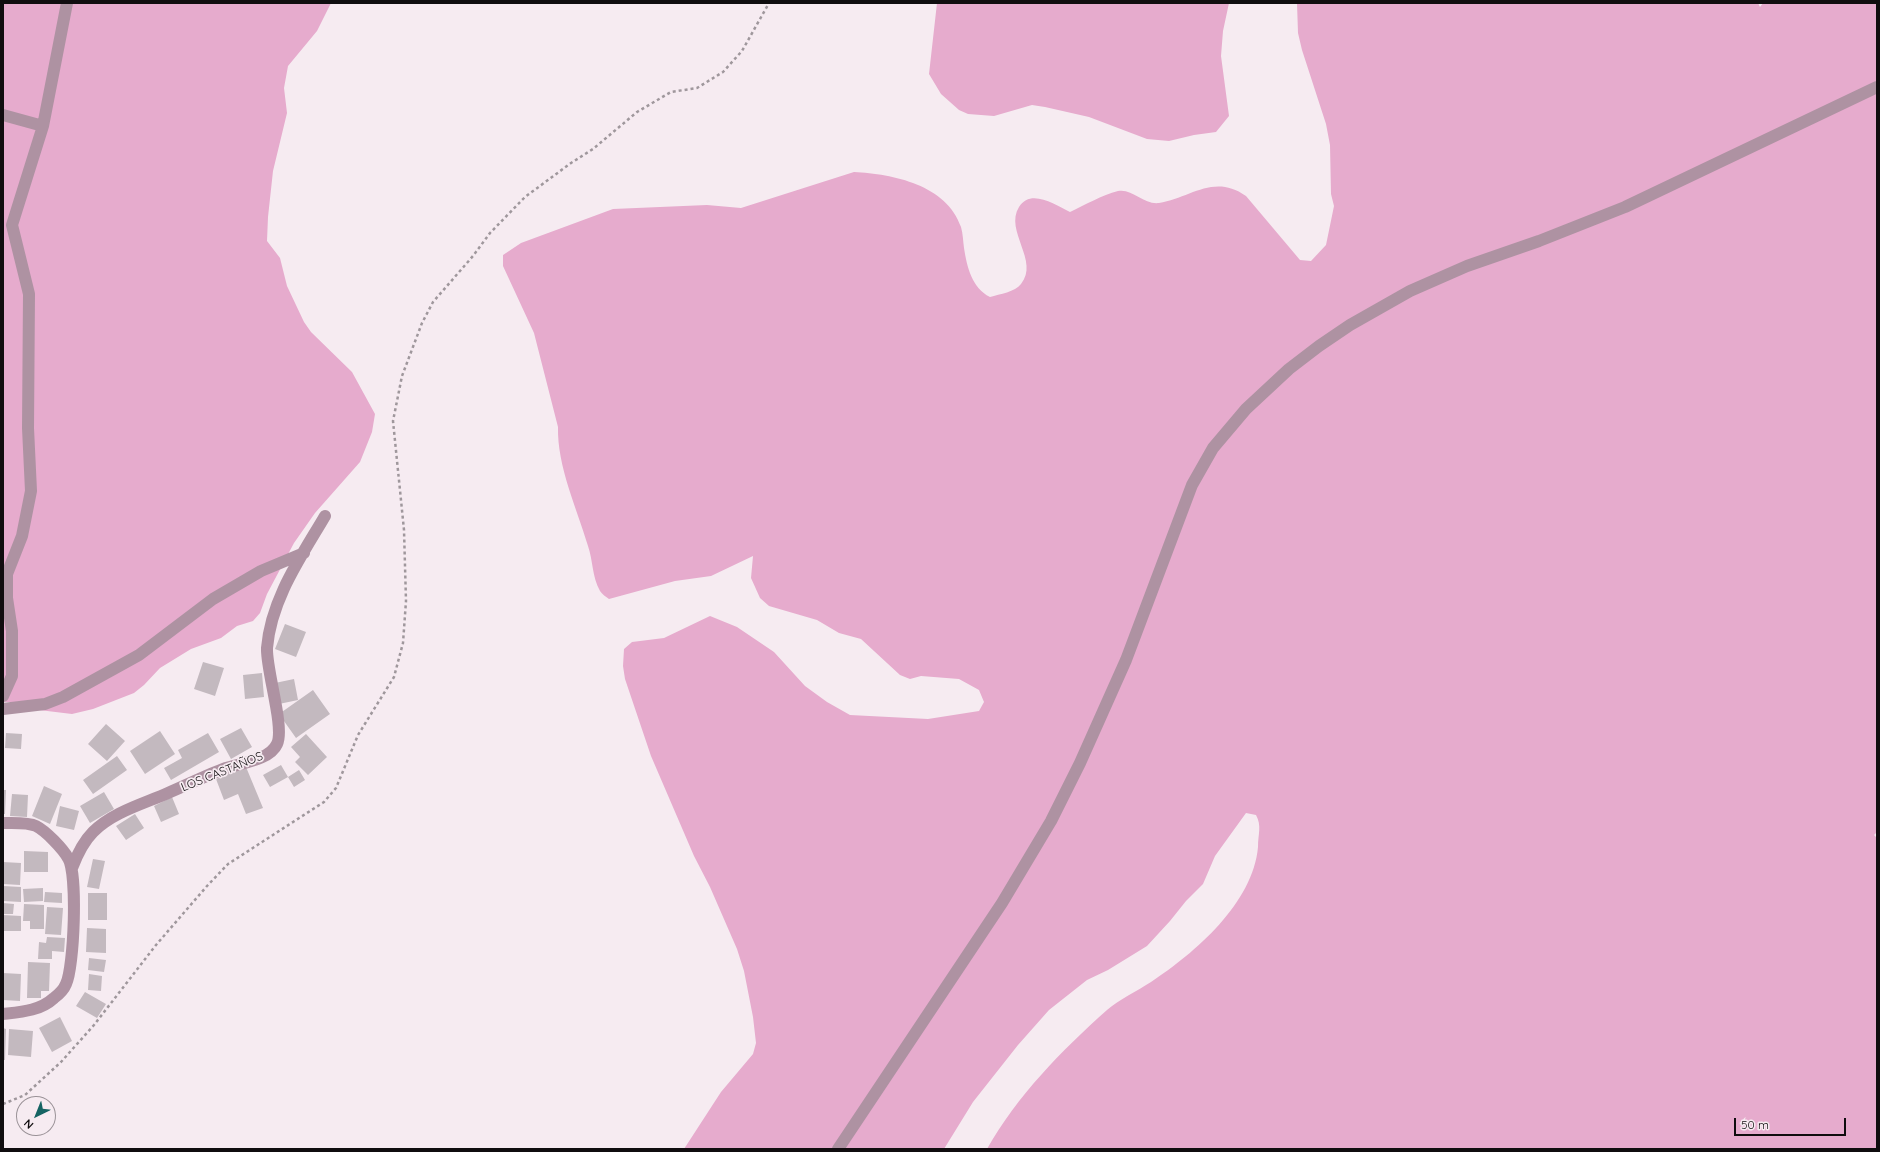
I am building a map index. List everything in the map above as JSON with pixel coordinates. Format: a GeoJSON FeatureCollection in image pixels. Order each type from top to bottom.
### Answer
{"type":"FeatureCollection","features":[{"type":"Feature","properties":{"kind":"street"},"geometry":{"type":"LineString","coordinates":[[3,696],[12,676],[12,631],[5,595],[7,574],[22,536],[31,491],[28,428],[29,294],[8,224],[43,126],[67,3]]}},
{"type":"Feature","properties":{"kind":"street"},"geometry":{"type":"LineString","coordinates":[[838,1149],[1002,903],[1051,821],[1080,763],[1126,660],[1192,486],[1213,448],[1246,409],[1289,369],[1318,346],[1356,321],[1410,291],[1467,266],[1546,239],[1625,207],[1877,87]]}},
{"type":"Feature","properties":{"kind":"street"},"geometry":{"type":"LineString","coordinates":[[3,115],[43,126]]}},
{"type":"Feature","properties":{"kind":"street","name":"LOS CASTAÑOS"},"geometry":{"type":"LineString","coordinates":[[3,1014],[27,1011],[45,1005],[56,997],[66,984],[71,965],[74,874],[70,864],[93,832],[110,818],[225,769],[259,757],[270,752],[277,744],[279,731],[268,668],[267,649],[271,626],[282,590],[325,516]]}},
{"type":"Feature","properties":{"kind":"street"},"geometry":{"type":"LineString","coordinates":[[3,709],[45,704],[63,698],[139,654],[213,599],[261,571],[304,553]]}},
{"type":"Feature","properties":{"kind":"street"},"geometry":{"type":"LineString","coordinates":[[3,823],[36,826],[55,842],[70,864]]}},
{"type":"Feature","properties":{"kind":"path"},"geometry":{"type":"LineString","coordinates":[[3,1104],[25,1095],[61,1062],[94,1025],[156,945],[228,864],[324,802],[336,788],[358,734],[394,677],[402,643],[406,601],[404,530],[393,421],[402,376],[422,323],[433,302],[473,256],[490,232],[525,197],[571,163],[593,149],[637,112],[671,92],[697,88],[723,72],[742,51],[769,3]]}},
{"type":"Feature","properties":{"kind":"shaded area"},"geometry":{"type":"Polygon","coordinates":[[[3,3],[331,3],[317,31],[288,66],[284,88],[287,113],[273,171],[267,241],[280,258],[287,286],[304,322],[311,332],[352,372],[375,414],[372,432],[360,462],[315,513],[294,543],[267,594],[260,613],[253,621],[237,626],[221,638],[191,649],[160,668],[134,693],[93,709],[72,714],[39,710],[18,702],[3,702],[3,3]]]}},
{"type":"Feature","properties":{"kind":"shaded area"},"geometry":{"type":"Polygon","coordinates":[[[937,3],[1229,3],[1223,31],[1221,56],[1229,116],[1216,132],[1169,141],[1147,139],[1089,117],[1032,105],[994,116],[968,114],[959,110],[941,94],[929,74],[937,3]]]}},
{"type":"Feature","properties":{"kind":"shaded area"},"geometry":{"type":"Polygon","coordinates":[[[1297,3],[1758,3],[1760,7],[1763,3],[1877,3],[1877,832],[1874,835],[1877,838],[1877,1149],[987,1149],[999,1129],[1026,1092],[1073,1041],[1112,1006],[1151,982],[1186,957],[1219,925],[1234,907],[1254,868],[1258,847],[1258,819],[1256,815],[1246,813],[1215,856],[1203,884],[1186,901],[1170,921],[1147,946],[1108,970],[1087,980],[1049,1010],[1018,1045],[973,1102],[944,1149],[684,1149],[721,1092],[753,1054],[756,1043],[753,1017],[744,971],[737,949],[710,887],[694,856],[651,756],[625,679],[623,666],[624,649],[632,642],[664,638],[710,616],[737,627],[774,652],[805,686],[827,702],[850,715],[928,719],[979,711],[984,702],[979,690],[959,679],[921,676],[910,679],[900,675],[861,639],[839,633],[817,620],[769,606],[760,598],[751,578],[753,556],[711,576],[675,581],[609,599],[603,594],[597,586],[595,580],[590,551],[564,472],[558,427],[534,333],[503,266],[503,255],[521,243],[613,209],[707,205],[741,208],[854,172],[869,173],[901,179],[917,184],[944,201],[954,213],[961,227],[965,255],[971,276],[979,288],[990,297],[1015,289],[1021,284],[1026,275],[1027,266],[1018,236],[1016,216],[1019,207],[1024,201],[1036,198],[1050,202],[1070,212],[1118,191],[1128,192],[1148,202],[1159,203],[1202,189],[1223,187],[1234,189],[1246,196],[1300,260],[1311,261],[1326,245],[1334,206],[1331,194],[1330,145],[1326,124],[1298,33],[1297,3]]]}},
{"type":"Feature","properties":{"kind":"building"},"geometry":{"type":"Polygon","coordinates":[[[285,624],[306,632],[296,657],[275,649],[285,624]]]}},
{"type":"Feature","properties":{"kind":"building"},"geometry":{"type":"Polygon","coordinates":[[[203,662],[224,668],[215,696],[194,689],[203,662]]]}},
{"type":"Feature","properties":{"kind":"building"},"geometry":{"type":"Polygon","coordinates":[[[262,673],[264,697],[245,699],[243,675],[262,673]]]}},
{"type":"Feature","properties":{"kind":"building"},"geometry":{"type":"Polygon","coordinates":[[[294,679],[298,700],[279,704],[275,683],[294,679]]]}},
{"type":"Feature","properties":{"kind":"building"},"geometry":{"type":"Polygon","coordinates":[[[313,690],[330,714],[296,738],[279,714],[313,690]]]}},
{"type":"Feature","properties":{"kind":"building"},"geometry":{"type":"Polygon","coordinates":[[[106,724],[125,741],[107,761],[88,744],[106,724]]]}},
{"type":"Feature","properties":{"kind":"building"},"geometry":{"type":"Polygon","coordinates":[[[241,728],[252,747],[231,759],[220,739],[241,728]]]}},
{"type":"Feature","properties":{"kind":"building"},"geometry":{"type":"Polygon","coordinates":[[[160,731],[175,754],[145,774],[130,751],[160,731]]]}},
{"type":"Feature","properties":{"kind":"building"},"geometry":{"type":"Polygon","coordinates":[[[6,733],[22,734],[21,749],[5,748],[6,733]]]}},
{"type":"Feature","properties":{"kind":"building"},"geometry":{"type":"Polygon","coordinates":[[[208,733],[219,752],[171,780],[164,768],[182,758],[178,750],[208,733]]]}},
{"type":"Feature","properties":{"kind":"building"},"geometry":{"type":"Polygon","coordinates":[[[306,734],[327,757],[308,775],[295,762],[300,757],[291,747],[306,734]]]}},
{"type":"Feature","properties":{"kind":"building"},"geometry":{"type":"Polygon","coordinates":[[[117,756],[127,770],[93,794],[83,780],[117,756]]]}},
{"type":"Feature","properties":{"kind":"building"},"geometry":{"type":"Polygon","coordinates":[[[281,765],[288,777],[270,787],[263,775],[281,765]]]}},
{"type":"Feature","properties":{"kind":"building"},"geometry":{"type":"Polygon","coordinates":[[[246,767],[263,808],[246,814],[238,794],[224,800],[216,779],[246,767]]]}},
{"type":"Feature","properties":{"kind":"building"},"geometry":{"type":"Polygon","coordinates":[[[299,770],[305,780],[294,787],[288,777],[299,770]]]}},
{"type":"Feature","properties":{"kind":"building"},"geometry":{"type":"Polygon","coordinates":[[[44,786],[62,794],[50,824],[32,816],[44,786]]]}},
{"type":"Feature","properties":{"kind":"building"},"geometry":{"type":"Polygon","coordinates":[[[3,790],[6,790],[5,814],[3,814],[3,790]]]}},
{"type":"Feature","properties":{"kind":"building"},"geometry":{"type":"Polygon","coordinates":[[[104,792],[114,809],[90,823],[80,806],[104,792]]]}},
{"type":"Feature","properties":{"kind":"building"},"geometry":{"type":"Polygon","coordinates":[[[12,794],[28,795],[27,817],[10,816],[12,794]]]}},
{"type":"Feature","properties":{"kind":"building"},"geometry":{"type":"Polygon","coordinates":[[[172,797],[179,814],[161,822],[154,806],[172,797]]]}},
{"type":"Feature","properties":{"kind":"building"},"geometry":{"type":"Polygon","coordinates":[[[60,806],[79,811],[74,830],[56,826],[60,806]]]}},
{"type":"Feature","properties":{"kind":"building"},"geometry":{"type":"Polygon","coordinates":[[[135,814],[144,828],[126,840],[116,826],[135,814]]]}},
{"type":"Feature","properties":{"kind":"building"},"geometry":{"type":"Polygon","coordinates":[[[24,851],[48,852],[48,872],[24,872],[24,851]]]}},
{"type":"Feature","properties":{"kind":"building"},"geometry":{"type":"Polygon","coordinates":[[[93,859],[105,861],[99,889],[87,887],[93,859]]]}},
{"type":"Feature","properties":{"kind":"building"},"geometry":{"type":"Polygon","coordinates":[[[3,862],[21,863],[20,885],[3,884],[3,862]]]}},
{"type":"Feature","properties":{"kind":"building"},"geometry":{"type":"Polygon","coordinates":[[[3,886],[21,887],[21,902],[3,901],[3,886]]]}},
{"type":"Feature","properties":{"kind":"building"},"geometry":{"type":"Polygon","coordinates":[[[43,888],[43,901],[24,902],[23,889],[43,888]]]}},
{"type":"Feature","properties":{"kind":"building"},"geometry":{"type":"Polygon","coordinates":[[[45,892],[62,893],[62,903],[44,902],[45,892]]]}},
{"type":"Feature","properties":{"kind":"building"},"geometry":{"type":"Polygon","coordinates":[[[88,893],[107,893],[107,920],[88,920],[88,893]]]}},
{"type":"Feature","properties":{"kind":"building"},"geometry":{"type":"Polygon","coordinates":[[[3,903],[14,904],[13,914],[3,914],[3,903]]]}},
{"type":"Feature","properties":{"kind":"building"},"geometry":{"type":"Polygon","coordinates":[[[24,904],[44,905],[44,929],[30,929],[30,921],[23,921],[24,904]]]}},
{"type":"Feature","properties":{"kind":"building"},"geometry":{"type":"Polygon","coordinates":[[[47,907],[63,908],[61,935],[45,934],[47,907]]]}},
{"type":"Feature","properties":{"kind":"building"},"geometry":{"type":"Polygon","coordinates":[[[3,915],[21,916],[21,931],[3,931],[3,915]]]}},
{"type":"Feature","properties":{"kind":"building"},"geometry":{"type":"Polygon","coordinates":[[[87,928],[106,929],[106,953],[86,952],[87,928]]]}},
{"type":"Feature","properties":{"kind":"building"},"geometry":{"type":"Polygon","coordinates":[[[47,937],[65,938],[64,952],[52,951],[52,959],[38,959],[39,942],[46,943],[47,937]]]}},
{"type":"Feature","properties":{"kind":"building"},"geometry":{"type":"Polygon","coordinates":[[[89,958],[106,960],[104,972],[88,970],[89,958]]]}},
{"type":"Feature","properties":{"kind":"building"},"geometry":{"type":"Polygon","coordinates":[[[28,962],[50,963],[49,991],[41,991],[41,998],[27,998],[28,962]]]}},
{"type":"Feature","properties":{"kind":"building"},"geometry":{"type":"Polygon","coordinates":[[[3,973],[21,974],[20,1001],[3,1000],[3,973]]]}},
{"type":"Feature","properties":{"kind":"building"},"geometry":{"type":"Polygon","coordinates":[[[89,974],[102,976],[101,991],[88,990],[89,974]]]}},
{"type":"Feature","properties":{"kind":"building"},"geometry":{"type":"Polygon","coordinates":[[[85,992],[106,1004],[97,1018],[76,1006],[85,992]]]}},
{"type":"Feature","properties":{"kind":"building"},"geometry":{"type":"Polygon","coordinates":[[[60,1017],[72,1041],[52,1052],[39,1028],[60,1017]]]}},
{"type":"Feature","properties":{"kind":"building"},"geometry":{"type":"Polygon","coordinates":[[[3,1028],[6,1029],[5,1060],[3,1060],[3,1028]]]}},
{"type":"Feature","properties":{"kind":"building"},"geometry":{"type":"Polygon","coordinates":[[[9,1029],[33,1031],[31,1057],[8,1055],[9,1029]]]}}]}
